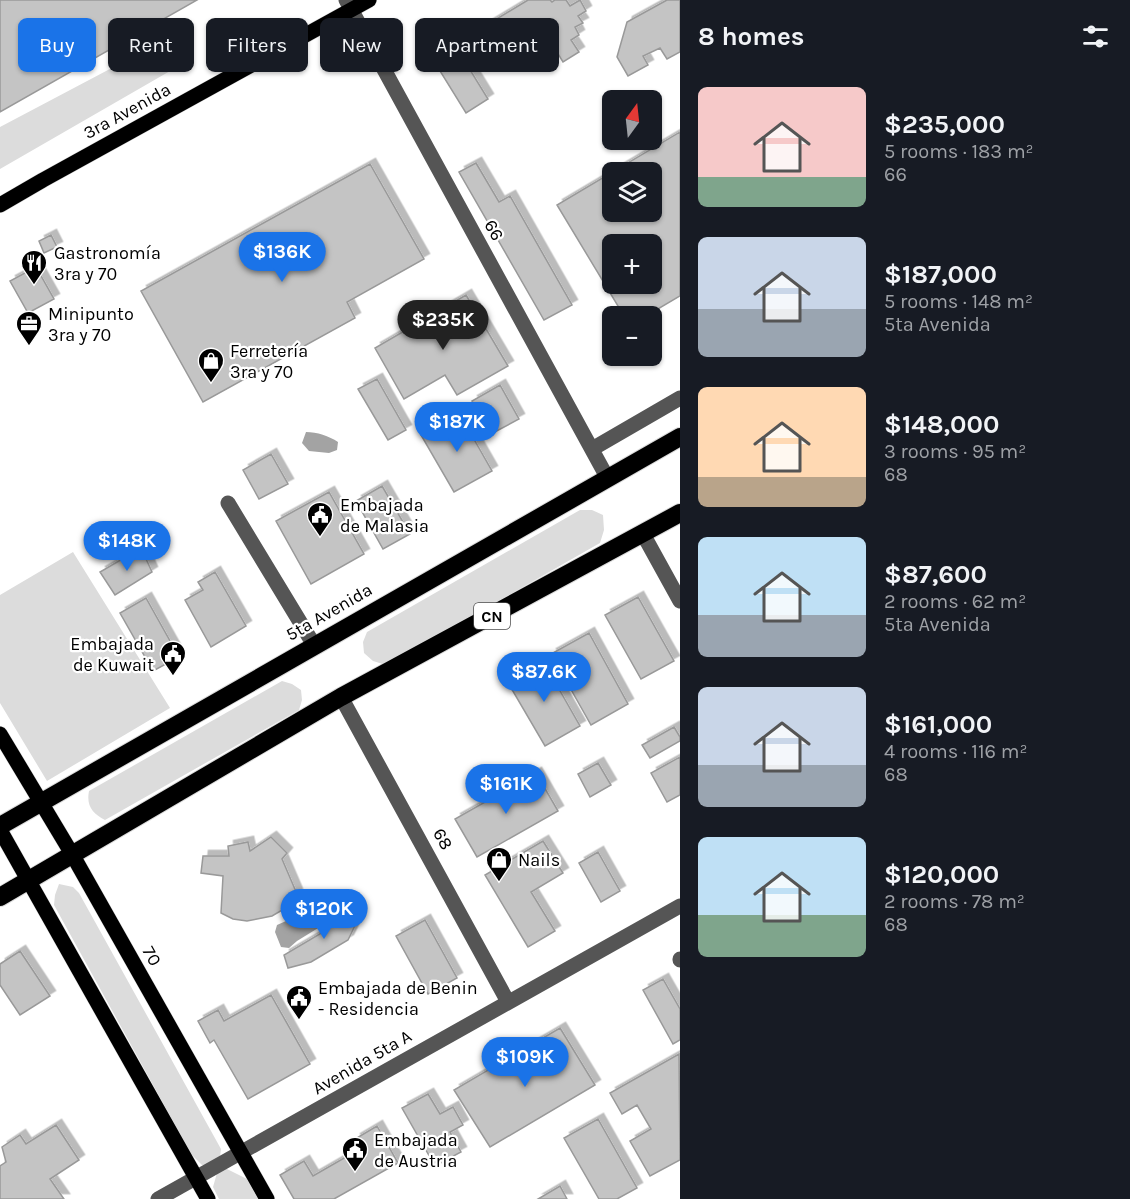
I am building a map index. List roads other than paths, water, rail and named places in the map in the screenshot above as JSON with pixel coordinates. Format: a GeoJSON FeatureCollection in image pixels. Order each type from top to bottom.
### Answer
{"type":"FeatureCollection","features":[{"type":"Feature","properties":{"kind":"highway","name":"5ta Avenida"},"geometry":{"type":"LineString","coordinates":[[0,828],[39,802],[680,437]]}},
{"type":"Feature","properties":{"kind":"highway","name":"CN"},"geometry":{"type":"LineString","coordinates":[[0,897],[341,697],[680,513]]}},
{"type":"Feature","properties":{"kind":"main road","name":"3ra Avenida"},"geometry":{"type":"LineString","coordinates":[[0,206],[349,5],[369,0]]}},
{"type":"Feature","properties":{"kind":"main road","name":"70"},"geometry":{"type":"LineString","coordinates":[[0,734],[72,854],[267,1199]]}},
{"type":"Feature","properties":{"kind":"main road"},"geometry":{"type":"LineString","coordinates":[[0,828],[208,1199]]}},
{"type":"Feature","properties":{"kind":"street","name":"66"},"geometry":{"type":"LineString","coordinates":[[349,5],[608,479]]}},
{"type":"Feature","properties":{"kind":"street"},"geometry":{"type":"LineString","coordinates":[[592,449],[680,399]]}},
{"type":"Feature","properties":{"kind":"street"},"geometry":{"type":"LineString","coordinates":[[228,503],[314,645]]}},
{"type":"Feature","properties":{"kind":"street"},"geometry":{"type":"LineString","coordinates":[[643,534],[680,601]]}},
{"type":"Feature","properties":{"kind":"street","name":"68"},"geometry":{"type":"LineString","coordinates":[[341,697],[440,873],[508,1002]]}},
{"type":"Feature","properties":{"kind":"street","name":"Avenida 5ta A"},"geometry":{"type":"LineString","coordinates":[[158,1199],[680,906]]}},
{"type":"Feature","properties":{"kind":"place","name":"Gastronomía 3ra y 70"},"geometry":{"type":"Point","coordinates":[34,286]}},
{"type":"Feature","properties":{"kind":"place","name":"Minipunto 3ra y 70"},"geometry":{"type":"Point","coordinates":[29,347]}},
{"type":"Feature","properties":{"kind":"place","name":"Ferretería 3ra y 70"},"geometry":{"type":"Point","coordinates":[211,384]}},
{"type":"Feature","properties":{"kind":"place","name":"Embajada de Malasia"},"geometry":{"type":"Point","coordinates":[320,538]}},
{"type":"Feature","properties":{"kind":"place","name":"Embajada de Kuwait"},"geometry":{"type":"Point","coordinates":[173,677]}},
{"type":"Feature","properties":{"kind":"place","name":"Nails"},"geometry":{"type":"Point","coordinates":[499,883]}},
{"type":"Feature","properties":{"kind":"place","name":"Embajada de Benin - Residencia"},"geometry":{"type":"Point","coordinates":[299,1021]}},
{"type":"Feature","properties":{"kind":"place","name":"Embajada de Austria"},"geometry":{"type":"Point","coordinates":[355,1173]}}]}
